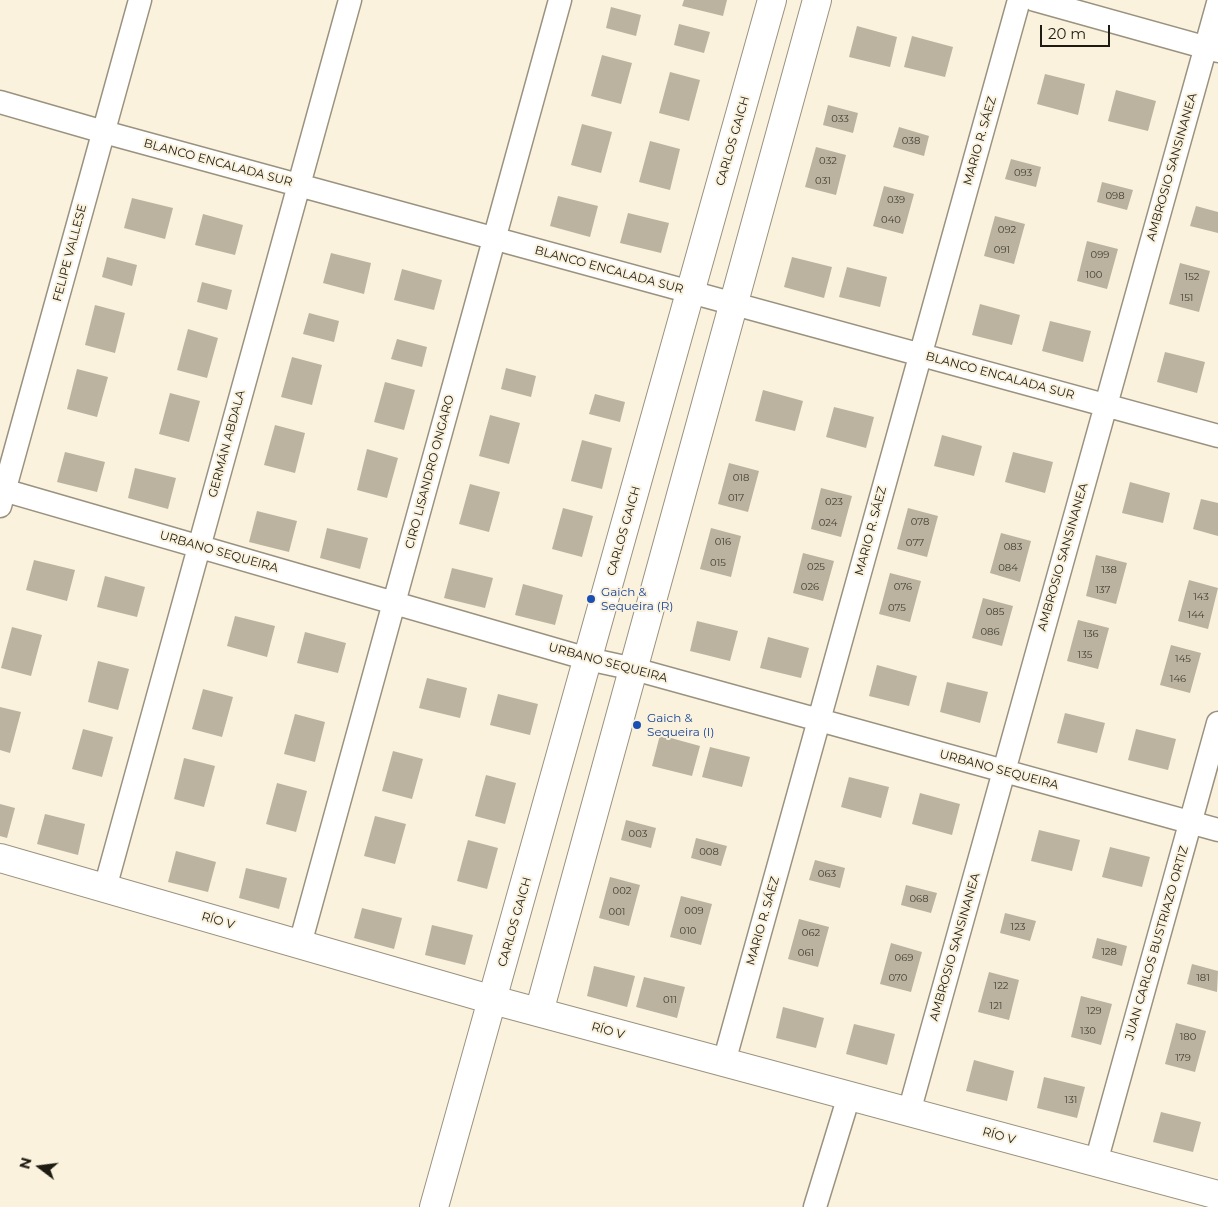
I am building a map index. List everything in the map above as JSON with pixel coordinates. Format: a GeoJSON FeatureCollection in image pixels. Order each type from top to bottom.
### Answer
{"type":"FeatureCollection","features":[{"type":"Feature","properties":{"kind":"street","name":"FELIPE VALLESE"},"geometry":{"type":"LineString","coordinates":[[1,495],[140,0]]}},
{"type":"Feature","properties":{"kind":"street","name":"GERMÁN ABDALA"},"geometry":{"type":"LineString","coordinates":[[105,888],[350,0]]}},
{"type":"Feature","properties":{"kind":"street","name":"CIRO LISANDRO ONGARO"},"geometry":{"type":"LineString","coordinates":[[300,944],[560,0]]}},
{"type":"Feature","properties":{"kind":"street","name":"CARLOS GAICH"},"geometry":{"type":"LineString","coordinates":[[434,1207],[772,0]]}},
{"type":"Feature","properties":{"kind":"street"},"geometry":{"type":"LineString","coordinates":[[539,1012],[817,0]]}},
{"type":"Feature","properties":{"kind":"street","name":"MARIO R. SÁEZ"},"geometry":{"type":"LineString","coordinates":[[724,1062],[1019,0]]}},
{"type":"Feature","properties":{"kind":"street"},"geometry":{"type":"LineString","coordinates":[[1035,0],[1212,49]]}},
{"type":"Feature","properties":{"kind":"street","name":"AMBROSIO SANSINANEA"},"geometry":{"type":"LineString","coordinates":[[909,1112],[1106,405],[1212,49],[1218,3]]}},
{"type":"Feature","properties":{"kind":"street","name":"BLANCO ENCALADA SUR"},"geometry":{"type":"LineString","coordinates":[[0,102],[1218,436]]}},
{"type":"Feature","properties":{"kind":"street","name":"URBANO SEQUEIRA"},"geometry":{"type":"LineString","coordinates":[[1,495],[199,546],[588,660],[634,669],[1218,830]]}},
{"type":"Feature","properties":{"kind":"street","name":"JUAN CARLOS BUSTRIAZO ORTIZ"},"geometry":{"type":"LineString","coordinates":[[1096,1162],[1218,723]]}},
{"type":"Feature","properties":{"kind":"street","name":"RÍO V"},"geometry":{"type":"LineString","coordinates":[[0,858],[493,1000],[1096,1162],[1204,1197]]}},
{"type":"Feature","properties":{"kind":"street"},"geometry":{"type":"LineString","coordinates":[[815,1207],[849,1096]]}},
{"type":"Feature","properties":{"kind":"building"},"geometry":{"type":"Polygon","coordinates":[[[684,0],[727,0],[723,16],[682,6],[684,0]]]}},
{"type":"Feature","properties":{"kind":"building"},"geometry":{"type":"Polygon","coordinates":[[[611,7],[641,15],[636,36],[606,28],[611,7]]]}},
{"type":"Feature","properties":{"kind":"building"},"geometry":{"type":"Polygon","coordinates":[[[679,24],[710,32],[704,53],[674,45],[679,24]]]}},
{"type":"Feature","properties":{"kind":"building"},"geometry":{"type":"Polygon","coordinates":[[[857,26],[897,37],[890,67],[849,57],[857,26]]]}},
{"type":"Feature","properties":{"kind":"building"},"geometry":{"type":"Polygon","coordinates":[[[912,36],[953,47],[945,77],[904,67],[912,36]]]}},
{"type":"Feature","properties":{"kind":"building"},"geometry":{"type":"Polygon","coordinates":[[[602,55],[632,63],[621,104],[591,96],[602,55]]]}},
{"type":"Feature","properties":{"kind":"building"},"geometry":{"type":"Polygon","coordinates":[[[670,72],[700,80],[689,121],[659,113],[670,72]]]}},
{"type":"Feature","properties":{"kind":"building"},"geometry":{"type":"Polygon","coordinates":[[[1045,74],[1085,84],[1078,115],[1037,104],[1045,74]]]}},
{"type":"Feature","properties":{"kind":"building"},"geometry":{"type":"Polygon","coordinates":[[[1116,90],[1156,101],[1148,131],[1108,121],[1116,90]]]}},
{"type":"Feature","properties":{"kind":"building"},"geometry":{"type":"Polygon","coordinates":[[[828,105],[858,113],[853,133],[823,125],[828,105]]]}},
{"type":"Feature","properties":{"kind":"building"},"geometry":{"type":"Polygon","coordinates":[[[582,124],[612,132],[601,173],[571,165],[582,124]]]}},
{"type":"Feature","properties":{"kind":"building"},"geometry":{"type":"Polygon","coordinates":[[[899,127],[929,136],[924,156],[893,147],[899,127]]]}},
{"type":"Feature","properties":{"kind":"building"},"geometry":{"type":"Polygon","coordinates":[[[650,141],[680,149],[670,190],[639,182],[650,141]]]}},
{"type":"Feature","properties":{"kind":"building"},"geometry":{"type":"Polygon","coordinates":[[[816,147],[846,155],[836,195],[805,187],[816,147]]]}},
{"type":"Feature","properties":{"kind":"building"},"geometry":{"type":"Polygon","coordinates":[[[1011,159],[1041,167],[1036,187],[1005,179],[1011,159]]]}},
{"type":"Feature","properties":{"kind":"building"},"geometry":{"type":"Polygon","coordinates":[[[1102,182],[1133,190],[1127,210],[1097,202],[1102,182]]]}},
{"type":"Feature","properties":{"kind":"building"},"geometry":{"type":"Polygon","coordinates":[[[884,186],[914,194],[903,234],[873,226],[884,186]]]}},
{"type":"Feature","properties":{"kind":"building"},"geometry":{"type":"Polygon","coordinates":[[[558,196],[598,206],[590,237],[550,226],[558,196]]]}},
{"type":"Feature","properties":{"kind":"building"},"geometry":{"type":"Polygon","coordinates":[[[132,198],[173,208],[165,239],[124,228],[132,198]]]}},
{"type":"Feature","properties":{"kind":"building"},"geometry":{"type":"Polygon","coordinates":[[[1196,206],[1218,212],[1218,233],[1190,226],[1196,206]]]}},
{"type":"Feature","properties":{"kind":"building"},"geometry":{"type":"Polygon","coordinates":[[[628,213],[669,223],[661,253],[620,243],[628,213]]]}},
{"type":"Feature","properties":{"kind":"building"},"geometry":{"type":"Polygon","coordinates":[[[203,214],[243,225],[235,255],[195,245],[203,214]]]}},
{"type":"Feature","properties":{"kind":"building"},"geometry":{"type":"Polygon","coordinates":[[[995,216],[1025,224],[1014,264],[984,256],[995,216]]]}},
{"type":"Feature","properties":{"kind":"building"},"geometry":{"type":"Polygon","coordinates":[[[1087,241],[1118,249],[1107,289],[1077,281],[1087,241]]]}},
{"type":"Feature","properties":{"kind":"building"},"geometry":{"type":"Polygon","coordinates":[[[331,253],[371,263],[364,294],[323,283],[331,253]]]}},
{"type":"Feature","properties":{"kind":"building"},"geometry":{"type":"Polygon","coordinates":[[[107,257],[137,265],[132,286],[102,277],[107,257]]]}},
{"type":"Feature","properties":{"kind":"building"},"geometry":{"type":"Polygon","coordinates":[[[792,257],[832,267],[824,298],[784,287],[792,257]]]}},
{"type":"Feature","properties":{"kind":"building"},"geometry":{"type":"Polygon","coordinates":[[[1180,263],[1210,271],[1199,312],[1169,304],[1180,263]]]}},
{"type":"Feature","properties":{"kind":"building"},"geometry":{"type":"Polygon","coordinates":[[[847,267],[887,277],[880,307],[839,297],[847,267]]]}},
{"type":"Feature","properties":{"kind":"building"},"geometry":{"type":"Polygon","coordinates":[[[402,269],[442,280],[434,310],[394,300],[402,269]]]}},
{"type":"Feature","properties":{"kind":"building"},"geometry":{"type":"Polygon","coordinates":[[[202,282],[232,290],[227,310],[197,302],[202,282]]]}},
{"type":"Feature","properties":{"kind":"building"},"geometry":{"type":"Polygon","coordinates":[[[980,304],[1020,315],[1012,345],[972,335],[980,304]]]}},
{"type":"Feature","properties":{"kind":"building"},"geometry":{"type":"Polygon","coordinates":[[[95,305],[125,313],[115,353],[85,345],[95,305]]]}},
{"type":"Feature","properties":{"kind":"building"},"geometry":{"type":"Polygon","coordinates":[[[309,313],[339,321],[334,342],[303,334],[309,313]]]}},
{"type":"Feature","properties":{"kind":"building"},"geometry":{"type":"Polygon","coordinates":[[[1050,321],[1091,331],[1083,362],[1042,351],[1050,321]]]}},
{"type":"Feature","properties":{"kind":"building"},"geometry":{"type":"Polygon","coordinates":[[[188,329],[218,338],[207,378],[177,370],[188,329]]]}},
{"type":"Feature","properties":{"kind":"building"},"geometry":{"type":"Polygon","coordinates":[[[397,339],[427,347],[422,367],[391,359],[397,339]]]}},
{"type":"Feature","properties":{"kind":"building"},"geometry":{"type":"Polygon","coordinates":[[[1165,352],[1205,362],[1197,393],[1157,382],[1165,352]]]}},
{"type":"Feature","properties":{"kind":"building"},"geometry":{"type":"Polygon","coordinates":[[[292,357],[322,365],[312,405],[281,397],[292,357]]]}},
{"type":"Feature","properties":{"kind":"building"},"geometry":{"type":"Polygon","coordinates":[[[506,368],[536,376],[531,397],[501,389],[506,368]]]}},
{"type":"Feature","properties":{"kind":"building"},"geometry":{"type":"Polygon","coordinates":[[[77,369],[108,377],[97,417],[67,409],[77,369]]]}},
{"type":"Feature","properties":{"kind":"building"},"geometry":{"type":"Polygon","coordinates":[[[385,382],[415,390],[404,430],[374,422],[385,382]]]}},
{"type":"Feature","properties":{"kind":"building"},"geometry":{"type":"Polygon","coordinates":[[[763,390],[803,401],[795,431],[755,421],[763,390]]]}},
{"type":"Feature","properties":{"kind":"building"},"geometry":{"type":"Polygon","coordinates":[[[170,393],[200,401],[189,442],[159,434],[170,393]]]}},
{"type":"Feature","properties":{"kind":"building"},"geometry":{"type":"Polygon","coordinates":[[[595,394],[625,402],[620,422],[589,414],[595,394]]]}},
{"type":"Feature","properties":{"kind":"building"},"geometry":{"type":"Polygon","coordinates":[[[834,407],[874,417],[866,448],[826,437],[834,407]]]}},
{"type":"Feature","properties":{"kind":"building"},"geometry":{"type":"Polygon","coordinates":[[[490,415],[520,423],[509,464],[479,456],[490,415]]]}},
{"type":"Feature","properties":{"kind":"building"},"geometry":{"type":"Polygon","coordinates":[[[275,425],[305,433],[295,473],[264,465],[275,425]]]}},
{"type":"Feature","properties":{"kind":"building"},"geometry":{"type":"Polygon","coordinates":[[[942,435],[982,446],[974,476],[934,466],[942,435]]]}},
{"type":"Feature","properties":{"kind":"building"},"geometry":{"type":"Polygon","coordinates":[[[582,440],[612,448],[602,489],[571,481],[582,440]]]}},
{"type":"Feature","properties":{"kind":"building"},"geometry":{"type":"Polygon","coordinates":[[[367,449],[398,458],[387,498],[357,490],[367,449]]]}},
{"type":"Feature","properties":{"kind":"building"},"geometry":{"type":"Polygon","coordinates":[[[65,452],[105,462],[97,492],[57,482],[65,452]]]}},
{"type":"Feature","properties":{"kind":"building"},"geometry":{"type":"Polygon","coordinates":[[[1013,452],[1053,462],[1045,493],[1005,482],[1013,452]]]}},
{"type":"Feature","properties":{"kind":"building"},"geometry":{"type":"Polygon","coordinates":[[[729,463],[759,471],[748,512],[718,504],[729,463]]]}},
{"type":"Feature","properties":{"kind":"building"},"geometry":{"type":"Polygon","coordinates":[[[135,468],[176,478],[168,509],[128,498],[135,468]]]}},
{"type":"Feature","properties":{"kind":"building"},"geometry":{"type":"Polygon","coordinates":[[[1130,482],[1170,493],[1163,523],[1122,513],[1130,482]]]}},
{"type":"Feature","properties":{"kind":"building"},"geometry":{"type":"Polygon","coordinates":[[[470,484],[500,492],[489,532],[459,524],[470,484]]]}},
{"type":"Feature","properties":{"kind":"building"},"geometry":{"type":"Polygon","coordinates":[[[821,488],[852,496],[841,537],[811,529],[821,488]]]}},
{"type":"Feature","properties":{"kind":"building"},"geometry":{"type":"Polygon","coordinates":[[[1201,499],[1218,503],[1218,536],[1193,529],[1201,499]]]}},
{"type":"Feature","properties":{"kind":"building"},"geometry":{"type":"Polygon","coordinates":[[[563,508],[593,516],[582,557],[552,549],[563,508]]]}},
{"type":"Feature","properties":{"kind":"building"},"geometry":{"type":"Polygon","coordinates":[[[908,508],[938,516],[927,557],[897,549],[908,508]]]}},
{"type":"Feature","properties":{"kind":"building"},"geometry":{"type":"Polygon","coordinates":[[[257,511],[297,521],[289,552],[249,542],[257,511]]]}},
{"type":"Feature","properties":{"kind":"building"},"geometry":{"type":"Polygon","coordinates":[[[327,528],[368,538],[360,569],[320,558],[327,528]]]}},
{"type":"Feature","properties":{"kind":"building"},"geometry":{"type":"Polygon","coordinates":[[[711,528],[741,536],[731,577],[700,569],[711,528]]]}},
{"type":"Feature","properties":{"kind":"building"},"geometry":{"type":"Polygon","coordinates":[[[1001,533],[1031,541],[1020,582],[990,573],[1001,533]]]}},
{"type":"Feature","properties":{"kind":"building"},"geometry":{"type":"Polygon","coordinates":[[[803,553],[834,561],[823,601],[793,593],[803,553]]]}},
{"type":"Feature","properties":{"kind":"building"},"geometry":{"type":"Polygon","coordinates":[[[1096,555],[1127,563],[1116,604],[1086,596],[1096,555]]]}},
{"type":"Feature","properties":{"kind":"building"},"geometry":{"type":"Polygon","coordinates":[[[34,560],[75,570],[67,601],[26,590],[34,560]]]}},
{"type":"Feature","properties":{"kind":"building"},"geometry":{"type":"Polygon","coordinates":[[[452,568],[493,578],[485,608],[444,598],[452,568]]]}},
{"type":"Feature","properties":{"kind":"building"},"geometry":{"type":"Polygon","coordinates":[[[890,573],[921,581],[910,622],[879,614],[890,573]]]}},
{"type":"Feature","properties":{"kind":"building"},"geometry":{"type":"Polygon","coordinates":[[[105,576],[145,587],[137,617],[97,607],[105,576]]]}},
{"type":"Feature","properties":{"kind":"building"},"geometry":{"type":"Polygon","coordinates":[[[1189,580],[1218,588],[1208,629],[1178,621],[1189,580]]]}},
{"type":"Feature","properties":{"kind":"building"},"geometry":{"type":"Polygon","coordinates":[[[523,584],[563,595],[555,625],[515,615],[523,584]]]}},
{"type":"Feature","properties":{"kind":"building"},"geometry":{"type":"Polygon","coordinates":[[[983,598],[1013,606],[1002,646],[972,638],[983,598]]]}},
{"type":"Feature","properties":{"kind":"building"},"geometry":{"type":"Polygon","coordinates":[[[235,616],[275,626],[267,657],[227,646],[235,616]]]}},
{"type":"Feature","properties":{"kind":"building"},"geometry":{"type":"Polygon","coordinates":[[[1078,620],[1109,628],[1098,669],[1067,661],[1078,620]]]}},
{"type":"Feature","properties":{"kind":"building"},"geometry":{"type":"Polygon","coordinates":[[[697,621],[738,631],[730,661],[690,651],[697,621]]]}},
{"type":"Feature","properties":{"kind":"building"},"geometry":{"type":"Polygon","coordinates":[[[12,627],[42,635],[31,676],[1,668],[12,627]]]}},
{"type":"Feature","properties":{"kind":"building"},"geometry":{"type":"Polygon","coordinates":[[[305,632],[346,643],[338,673],[297,663],[305,632]]]}},
{"type":"Feature","properties":{"kind":"building"},"geometry":{"type":"Polygon","coordinates":[[[768,637],[809,648],[801,678],[760,668],[768,637]]]}},
{"type":"Feature","properties":{"kind":"building"},"geometry":{"type":"Polygon","coordinates":[[[1171,645],[1201,653],[1190,693],[1160,685],[1171,645]]]}},
{"type":"Feature","properties":{"kind":"building"},"geometry":{"type":"Polygon","coordinates":[[[98,661],[129,669],[118,710],[88,702],[98,661]]]}},
{"type":"Feature","properties":{"kind":"building"},"geometry":{"type":"Polygon","coordinates":[[[877,665],[917,676],[909,706],[869,696],[877,665]]]}},
{"type":"Feature","properties":{"kind":"building"},"geometry":{"type":"Polygon","coordinates":[[[427,678],[467,688],[460,718],[419,708],[427,678]]]}},
{"type":"Feature","properties":{"kind":"building"},"geometry":{"type":"Polygon","coordinates":[[[947,682],[988,692],[980,723],[940,712],[947,682]]]}},
{"type":"Feature","properties":{"kind":"building"},"geometry":{"type":"Polygon","coordinates":[[[203,689],[233,697],[222,737],[192,729],[203,689]]]}},
{"type":"Feature","properties":{"kind":"building"},"geometry":{"type":"Polygon","coordinates":[[[498,694],[538,704],[530,735],[490,725],[498,694]]]}},
{"type":"Feature","properties":{"kind":"building"},"geometry":{"type":"Polygon","coordinates":[[[0,707],[21,712],[10,753],[0,750],[0,707]]]}},
{"type":"Feature","properties":{"kind":"building"},"geometry":{"type":"Polygon","coordinates":[[[1065,713],[1105,723],[1097,753],[1057,743],[1065,713]]]}},
{"type":"Feature","properties":{"kind":"building"},"geometry":{"type":"Polygon","coordinates":[[[295,714],[325,722],[315,762],[284,754],[295,714]]]}},
{"type":"Feature","properties":{"kind":"building"},"geometry":{"type":"Polygon","coordinates":[[[83,729],[113,737],[102,777],[72,769],[83,729]]]}},
{"type":"Feature","properties":{"kind":"building"},"geometry":{"type":"Polygon","coordinates":[[[1136,729],[1176,739],[1168,770],[1128,760],[1136,729]]]}},
{"type":"Feature","properties":{"kind":"building"},"geometry":{"type":"Polygon","coordinates":[[[660,735],[700,746],[692,776],[652,766],[660,735]]]}},
{"type":"Feature","properties":{"kind":"building"},"geometry":{"type":"Polygon","coordinates":[[[710,747],[750,757],[742,787],[702,777],[710,747]]]}},
{"type":"Feature","properties":{"kind":"building"},"geometry":{"type":"Polygon","coordinates":[[[393,751],[423,759],[412,799],[382,791],[393,751]]]}},
{"type":"Feature","properties":{"kind":"building"},"geometry":{"type":"Polygon","coordinates":[[[184,758],[215,766],[204,807],[174,799],[184,758]]]}},
{"type":"Feature","properties":{"kind":"building"},"geometry":{"type":"Polygon","coordinates":[[[486,775],[516,783],[505,824],[475,816],[486,775]]]}},
{"type":"Feature","properties":{"kind":"building"},"geometry":{"type":"Polygon","coordinates":[[[849,777],[889,787],[881,818],[841,807],[849,777]]]}},
{"type":"Feature","properties":{"kind":"building"},"geometry":{"type":"Polygon","coordinates":[[[277,783],[307,791],[296,832],[266,824],[277,783]]]}},
{"type":"Feature","properties":{"kind":"building"},"geometry":{"type":"Polygon","coordinates":[[[920,793],[960,804],[952,835],[912,824],[920,793]]]}},
{"type":"Feature","properties":{"kind":"building"},"geometry":{"type":"Polygon","coordinates":[[[0,804],[15,808],[7,838],[0,836],[0,804]]]}},
{"type":"Feature","properties":{"kind":"building"},"geometry":{"type":"Polygon","coordinates":[[[45,814],[85,824],[78,855],[37,844],[45,814]]]}},
{"type":"Feature","properties":{"kind":"building"},"geometry":{"type":"Polygon","coordinates":[[[375,816],[406,824],[395,864],[364,856],[375,816]]]}},
{"type":"Feature","properties":{"kind":"building"},"geometry":{"type":"Polygon","coordinates":[[[626,820],[656,828],[651,848],[621,840],[626,820]]]}},
{"type":"Feature","properties":{"kind":"building"},"geometry":{"type":"Polygon","coordinates":[[[1039,830],[1080,840],[1072,871],[1031,861],[1039,830]]]}},
{"type":"Feature","properties":{"kind":"building"},"geometry":{"type":"Polygon","coordinates":[[[696,838],[727,846],[721,866],[691,858],[696,838]]]}},
{"type":"Feature","properties":{"kind":"building"},"geometry":{"type":"Polygon","coordinates":[[[468,840],[498,848],[487,889],[457,881],[468,840]]]}},
{"type":"Feature","properties":{"kind":"building"},"geometry":{"type":"Polygon","coordinates":[[[1110,847],[1150,857],[1142,887],[1102,877],[1110,847]]]}},
{"type":"Feature","properties":{"kind":"building"},"geometry":{"type":"Polygon","coordinates":[[[176,851],[216,862],[208,892],[168,882],[176,851]]]}},
{"type":"Feature","properties":{"kind":"building"},"geometry":{"type":"Polygon","coordinates":[[[815,860],[845,868],[840,888],[809,880],[815,860]]]}},
{"type":"Feature","properties":{"kind":"building"},"geometry":{"type":"Polygon","coordinates":[[[246,868],[287,878],[279,909],[239,898],[246,868]]]}},
{"type":"Feature","properties":{"kind":"building"},"geometry":{"type":"Polygon","coordinates":[[[610,877],[640,885],[629,926],[599,918],[610,877]]]}},
{"type":"Feature","properties":{"kind":"building"},"geometry":{"type":"Polygon","coordinates":[[[906,885],[937,893],[931,913],[901,905],[906,885]]]}},
{"type":"Feature","properties":{"kind":"building"},"geometry":{"type":"Polygon","coordinates":[[[681,896],[712,904],[701,945],[670,937],[681,896]]]}},
{"type":"Feature","properties":{"kind":"building"},"geometry":{"type":"Polygon","coordinates":[[[362,908],[402,918],[394,949],[354,938],[362,908]]]}},
{"type":"Feature","properties":{"kind":"building"},"geometry":{"type":"Polygon","coordinates":[[[1005,913],[1036,921],[1030,941],[1000,933],[1005,913]]]}},
{"type":"Feature","properties":{"kind":"building"},"geometry":{"type":"Polygon","coordinates":[[[799,919],[829,927],[818,967],[788,959],[799,919]]]}},
{"type":"Feature","properties":{"kind":"building"},"geometry":{"type":"Polygon","coordinates":[[[432,925],[473,935],[465,965],[425,955],[432,925]]]}},
{"type":"Feature","properties":{"kind":"building"},"geometry":{"type":"Polygon","coordinates":[[[1097,938],[1127,946],[1122,966],[1092,958],[1097,938]]]}},
{"type":"Feature","properties":{"kind":"building"},"geometry":{"type":"Polygon","coordinates":[[[891,943],[922,952],[911,992],[880,984],[891,943]]]}},
{"type":"Feature","properties":{"kind":"building"},"geometry":{"type":"Polygon","coordinates":[[[1192,964],[1218,971],[1217,992],[1187,984],[1192,964]]]}},
{"type":"Feature","properties":{"kind":"building"},"geometry":{"type":"Polygon","coordinates":[[[594,966],[635,976],[627,1007],[587,996],[594,966]]]}},
{"type":"Feature","properties":{"kind":"building"},"geometry":{"type":"Polygon","coordinates":[[[989,972],[1019,980],[1009,1020],[978,1012],[989,972]]]}},
{"type":"Feature","properties":{"kind":"building"},"geometry":{"type":"Polygon","coordinates":[[[644,977],[685,987],[677,1018],[636,1007],[644,977]]]}},
{"type":"Feature","properties":{"kind":"building"},"geometry":{"type":"Polygon","coordinates":[[[1081,996],[1112,1004],[1101,1045],[1071,1037],[1081,996]]]}},
{"type":"Feature","properties":{"kind":"building"},"geometry":{"type":"Polygon","coordinates":[[[783,1007],[824,1018],[816,1048],[776,1038],[783,1007]]]}},
{"type":"Feature","properties":{"kind":"building"},"geometry":{"type":"Polygon","coordinates":[[[1176,1023],[1206,1031],[1195,1072],[1165,1064],[1176,1023]]]}},
{"type":"Feature","properties":{"kind":"building"},"geometry":{"type":"Polygon","coordinates":[[[854,1024],[895,1034],[887,1065],[846,1054],[854,1024]]]}},
{"type":"Feature","properties":{"kind":"building"},"geometry":{"type":"Polygon","coordinates":[[[974,1060],[1014,1071],[1007,1101],[966,1091],[974,1060]]]}},
{"type":"Feature","properties":{"kind":"building"},"geometry":{"type":"Polygon","coordinates":[[[1044,1077],[1085,1087],[1077,1118],[1037,1108],[1044,1077]]]}},
{"type":"Feature","properties":{"kind":"building"},"geometry":{"type":"Polygon","coordinates":[[[1161,1112],[1201,1122],[1193,1152],[1153,1142],[1161,1112]]]}},
{"type":"Feature","properties":{"kind":"place","name":"Gaich & Sequeira (R)"},"geometry":{"type":"Point","coordinates":[591,599]}},
{"type":"Feature","properties":{"kind":"place","name":"Gaich & Sequeira (I)"},"geometry":{"type":"Point","coordinates":[637,725]}}]}
